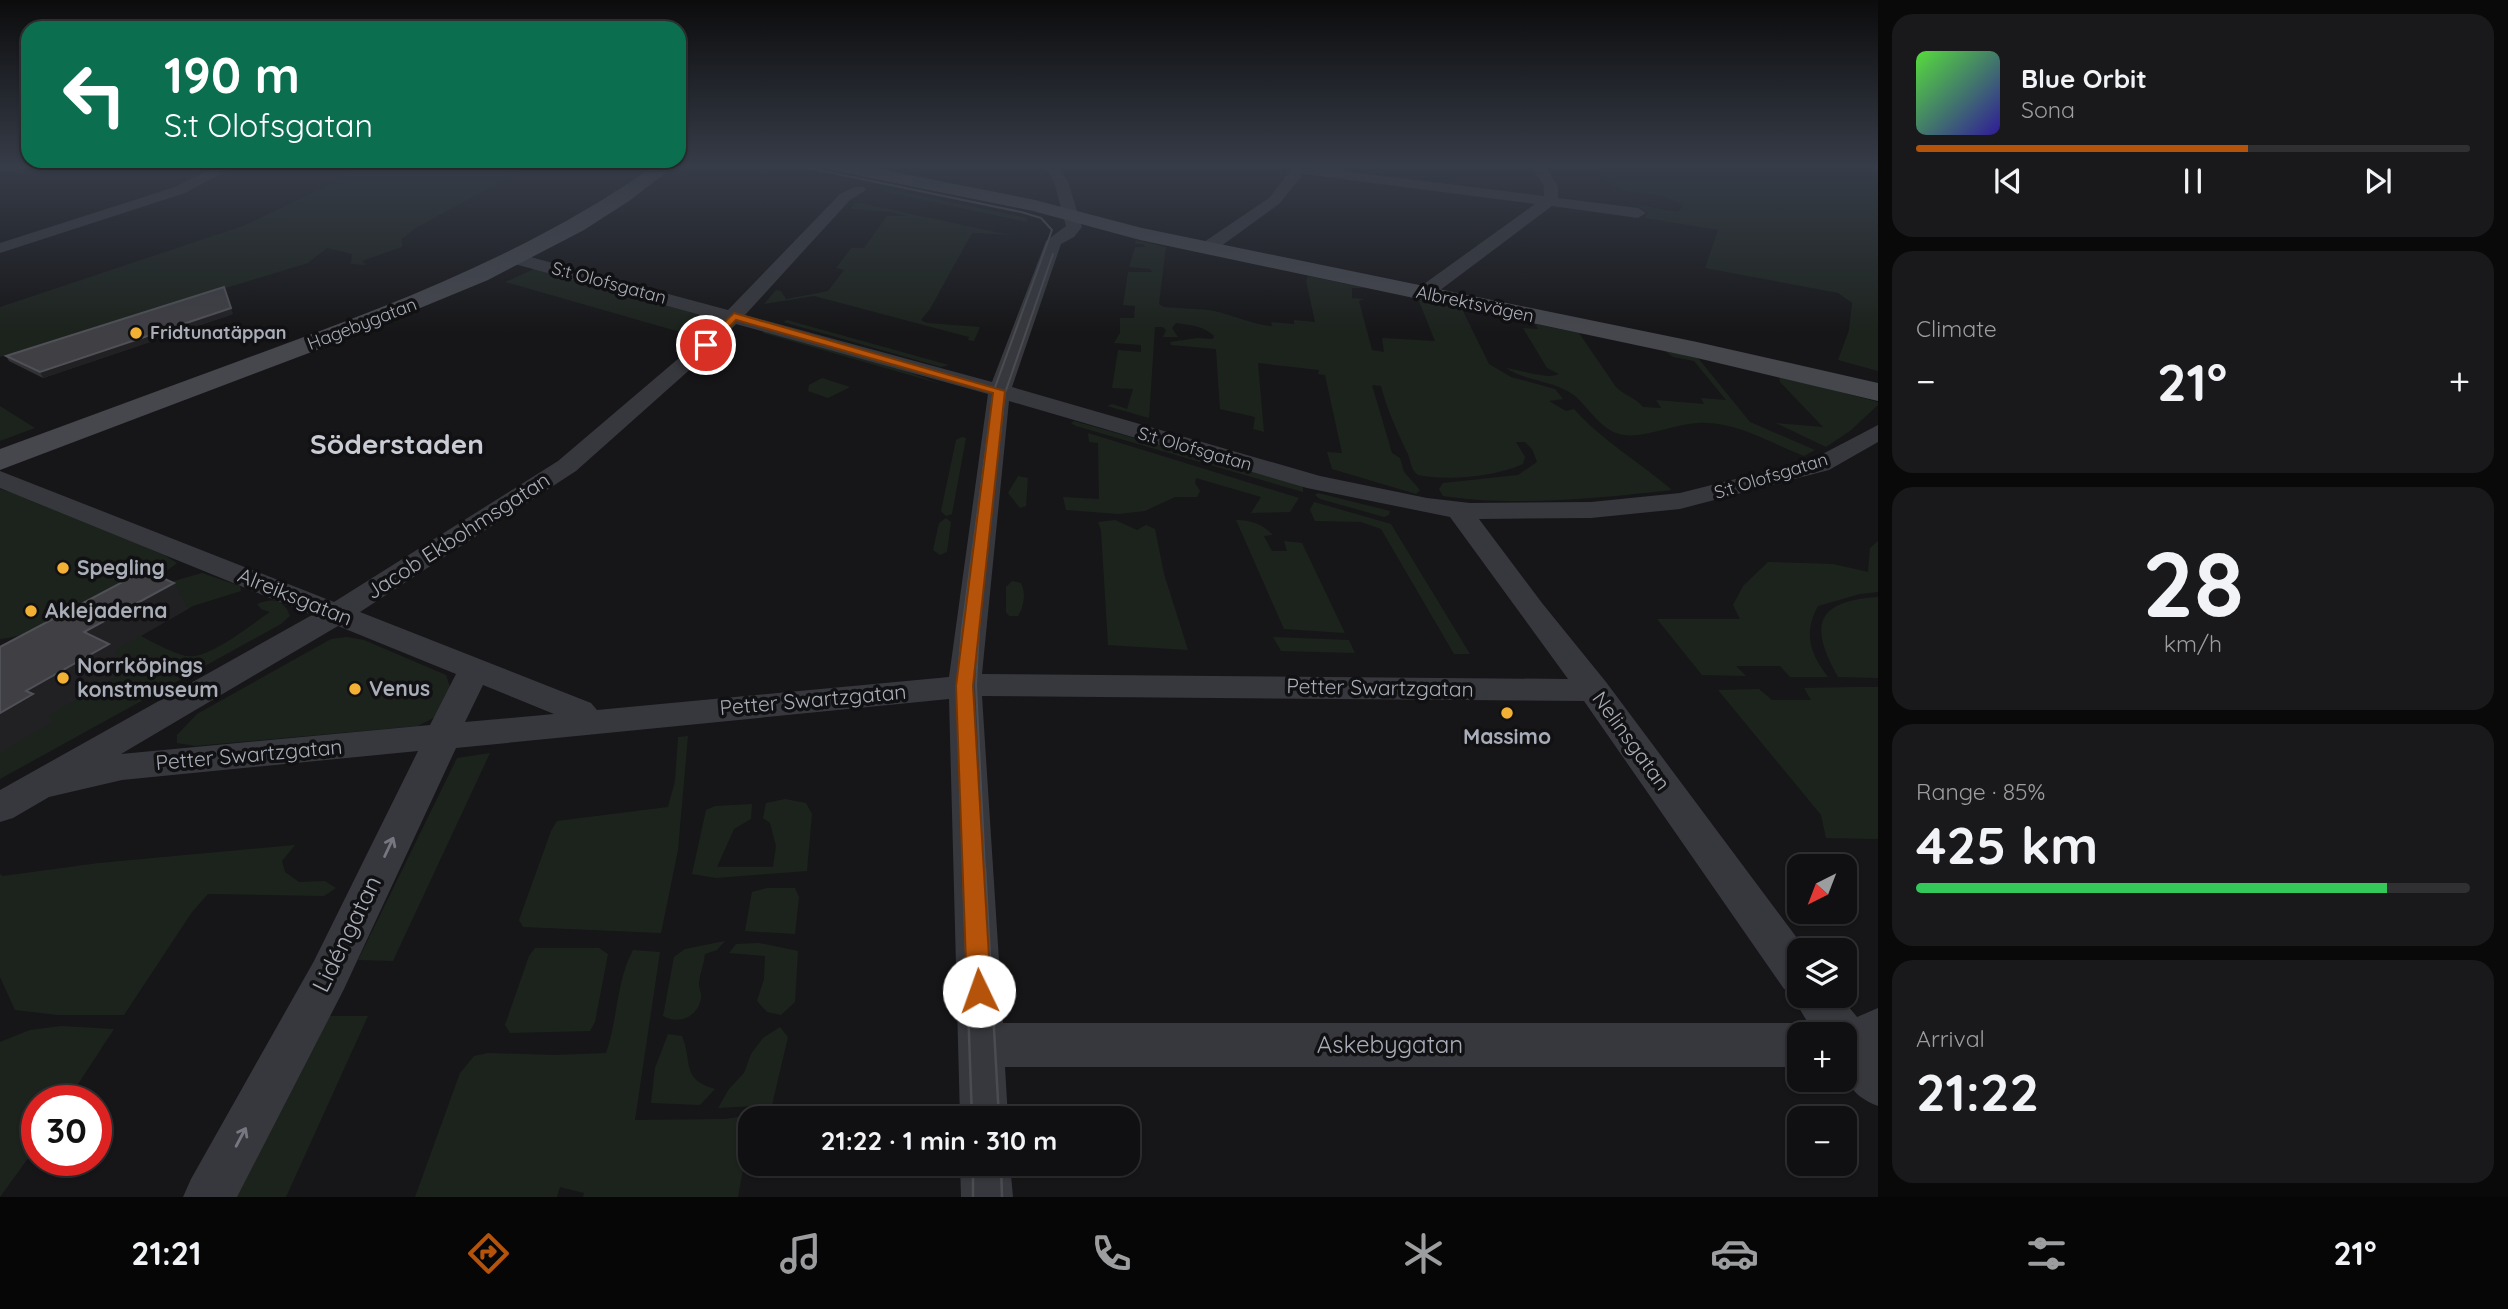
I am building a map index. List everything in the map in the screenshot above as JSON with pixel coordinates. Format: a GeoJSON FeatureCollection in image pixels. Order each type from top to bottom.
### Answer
{"type":"FeatureCollection","features":[{"type":"Feature","properties":{"kind":"main road","name":"Hagebygatan"},"geometry":{"type":"LineString","coordinates":[[0,460],[404,310],[517,259],[584,221]]}},
{"type":"Feature","properties":{"kind":"main road","name":"Albrektsvägen"},"geometry":{"type":"LineString","coordinates":[[1085,221],[1114,229],[1211,245],[1428,290],[1878,392]]}},
{"type":"Feature","properties":{"kind":"main road","name":"Albrektsvägen"},"geometry":{"type":"LineString","coordinates":[[1428,290],[1798,360],[1878,380]]}},
{"type":"Feature","properties":{"kind":"street"},"geometry":{"type":"LineString","coordinates":[[0,248],[90,221]]}},
{"type":"Feature","properties":{"kind":"street","name":"Jacob Ekbohmsgatan"},"geometry":{"type":"LineString","coordinates":[[0,808],[336,614],[567,466],[706,345],[823,221]]}},
{"type":"Feature","properties":{"kind":"street"},"geometry":{"type":"LineString","coordinates":[[984,1106],[965,686],[999,391],[1054,241],[1068,234],[1074,227],[1072,221]]}},
{"type":"Feature","properties":{"kind":"street"},"geometry":{"type":"LineString","coordinates":[[1211,245],[1246,221]]}},
{"type":"Feature","properties":{"kind":"street"},"geometry":{"type":"LineString","coordinates":[[1428,290],[1522,221]]}},
{"type":"Feature","properties":{"kind":"street"},"geometry":{"type":"LineString","coordinates":[[19,225],[78,225]]}},
{"type":"Feature","properties":{"kind":"street","name":"S:t Olofsgatan"},"geometry":{"type":"LineString","coordinates":[[517,259],[734,316],[1316,484],[1385,500],[1459,510],[1591,510],[1681,501],[1820,465],[1878,432]]}},
{"type":"Feature","properties":{"kind":"street","name":"Alreiksgatan"},"geometry":{"type":"LineString","coordinates":[[0,479],[476,668],[579,711],[587,721]]}},
{"type":"Feature","properties":{"kind":"street","name":"Nelinsgatan"},"geometry":{"type":"LineString","coordinates":[[1459,510],[1531,610],[1594,690],[1787,958]]}},
{"type":"Feature","properties":{"kind":"street","name":"Lidéngatan"},"geometry":{"type":"LineString","coordinates":[[209,1197],[329,975],[443,737],[451,714],[476,668]]}},
{"type":"Feature","properties":{"kind":"street","name":"Petter Swartzgatan"},"geometry":{"type":"LineString","coordinates":[[38,786],[122,766],[965,686],[1594,690]]}},
{"type":"Feature","properties":{"kind":"street"},"geometry":{"type":"LineString","coordinates":[[1825,1008],[1838,1022]]}},
{"type":"Feature","properties":{"kind":"street","name":"Askebygatan"},"geometry":{"type":"LineString","coordinates":[[982,1046],[1047,1043],[1787,1045]]}},
{"type":"Feature","properties":{"kind":"street"},"geometry":{"type":"LineString","coordinates":[[1857,1047],[1878,1083]]}},
{"type":"Feature","properties":{"kind":"street"},"geometry":{"type":"LineString","coordinates":[[985,1176],[986,1197]]}},
{"type":"Feature","properties":{"kind":"shaded area"},"geometry":{"type":"Polygon","coordinates":[[[254,221],[429,221],[402,239],[402,247],[362,261],[366,265],[351,264],[352,254],[327,248],[308,263],[0,357],[0,307],[254,221]]]}},
{"type":"Feature","properties":{"kind":"shaded area"},"geometry":{"type":"Polygon","coordinates":[[[884,221],[944,221],[1018,235],[972,233],[930,309],[921,320],[927,323],[980,327],[974,341],[968,340],[969,337],[814,296],[764,304],[776,290],[781,291],[786,299],[828,291],[844,270],[836,268],[851,248],[864,248],[884,221]]]}},
{"type":"Feature","properties":{"kind":"shaded area"},"geometry":{"type":"Polygon","coordinates":[[[1662,221],[1878,221],[1878,371],[1838,360],[1849,330],[1852,303],[1838,293],[1705,268],[1718,230],[1662,221]]]}},
{"type":"Feature","properties":{"kind":"shaded area"},"geometry":{"type":"Polygon","coordinates":[[[1136,240],[1166,247],[1159,304],[1164,307],[1214,311],[1272,326],[1271,322],[1315,322],[1306,281],[1308,276],[1366,288],[1352,288],[1352,298],[1364,299],[1359,301],[1372,350],[1384,352],[1382,338],[1435,341],[1418,299],[1462,309],[1489,364],[1511,377],[1555,389],[1563,399],[1549,401],[1566,411],[1574,409],[1596,431],[1672,490],[1528,501],[1443,496],[1439,489],[1443,483],[1518,475],[1537,462],[1532,449],[1525,442],[1516,442],[1525,457],[1523,464],[1499,472],[1457,478],[1418,475],[1412,467],[1381,386],[1372,385],[1392,453],[1400,458],[1404,472],[1420,490],[1416,494],[1332,469],[1327,452],[1342,453],[1325,375],[1318,374],[1319,370],[1258,363],[1264,432],[1253,429],[1255,417],[1220,409],[1216,349],[1171,345],[1170,342],[1197,338],[1213,339],[1214,336],[1206,330],[1186,324],[1176,323],[1172,328],[1178,337],[1163,337],[1166,330],[1163,327],[1155,327],[1149,418],[1107,406],[1112,404],[1127,409],[1133,389],[1112,388],[1118,350],[1141,352],[1141,345],[1114,343],[1120,333],[1120,318],[1134,318],[1135,306],[1123,305],[1128,272],[1152,272],[1150,269],[1129,267],[1135,247],[1145,247],[1144,244],[1135,244],[1136,240]]]}},
{"type":"Feature","properties":{"kind":"shaded area"},"geometry":{"type":"Polygon","coordinates":[[[536,268],[703,315],[702,321],[687,334],[505,282],[536,268]]]}},
{"type":"Feature","properties":{"kind":"shaded area"},"geometry":{"type":"Polygon","coordinates":[[[787,320],[949,365],[941,367],[783,322],[787,320]]]}},
{"type":"Feature","properties":{"kind":"shaded area"},"geometry":{"type":"Polygon","coordinates":[[[1535,324],[1579,333],[1616,387],[1643,407],[1661,408],[1656,400],[1704,404],[1701,398],[1726,400],[1694,361],[1673,357],[1665,351],[1698,358],[1750,422],[1815,450],[1804,456],[1739,429],[1712,423],[1689,424],[1641,435],[1616,433],[1603,425],[1567,391],[1506,368],[1541,375],[1559,374],[1547,368],[1523,328],[1538,329],[1535,324]]]}},
{"type":"Feature","properties":{"kind":"shaded area"},"geometry":{"type":"Polygon","coordinates":[[[764,331],[895,367],[941,384],[763,333],[764,331]]]}},
{"type":"Feature","properties":{"kind":"shaded area"},"geometry":{"type":"Polygon","coordinates":[[[1779,376],[1878,402],[1878,405],[1850,431],[1826,447],[1776,423],[1823,427],[1780,382],[1779,376]]]}},
{"type":"Feature","properties":{"kind":"shaded area"},"geometry":{"type":"Polygon","coordinates":[[[822,378],[850,387],[828,398],[808,391],[809,385],[822,378]]]}},
{"type":"Feature","properties":{"kind":"shaded area"},"geometry":{"type":"Polygon","coordinates":[[[0,406],[35,428],[0,441],[0,406]]]}},
{"type":"Feature","properties":{"kind":"shaded area"},"geometry":{"type":"Polygon","coordinates":[[[1074,421],[1303,486],[1303,492],[1076,426],[1071,423],[1074,421]]]}},
{"type":"Feature","properties":{"kind":"shaded area"},"geometry":{"type":"Polygon","coordinates":[[[1088,433],[1299,498],[1290,512],[1251,513],[1261,497],[1196,478],[1195,483],[1200,491],[1197,497],[1175,497],[1145,511],[1118,514],[1066,510],[1063,497],[1099,499],[1098,443],[1089,442],[1088,433]]]}},
{"type":"Feature","properties":{"kind":"shaded area"},"geometry":{"type":"Polygon","coordinates":[[[966,438],[952,514],[946,516],[941,511],[956,440],[966,438]]]}},
{"type":"Feature","properties":{"kind":"shaded area"},"geometry":{"type":"Polygon","coordinates":[[[1018,476],[1028,478],[1026,506],[1020,508],[1008,493],[1018,476]]]}},
{"type":"Feature","properties":{"kind":"shaded area"},"geometry":{"type":"Polygon","coordinates":[[[0,489],[39,500],[177,563],[162,574],[92,610],[40,630],[0,639],[0,489]]]}},
{"type":"Feature","properties":{"kind":"shaded area"},"geometry":{"type":"Polygon","coordinates":[[[1318,493],[1390,511],[1389,515],[1384,517],[1320,499],[1315,495],[1318,493]]]}},
{"type":"Feature","properties":{"kind":"shaded area"},"geometry":{"type":"Polygon","coordinates":[[[1314,502],[1391,524],[1470,654],[1454,654],[1381,529],[1361,522],[1315,521],[1310,510],[1314,502]]]}},
{"type":"Feature","properties":{"kind":"shaded area"},"geometry":{"type":"Polygon","coordinates":[[[946,518],[951,522],[947,552],[940,555],[933,550],[939,523],[946,518]]]}},
{"type":"Feature","properties":{"kind":"shaded area"},"geometry":{"type":"Polygon","coordinates":[[[1115,520],[1137,530],[1146,525],[1155,529],[1164,574],[1188,650],[1108,645],[1101,530],[1098,522],[1115,520]]]}},
{"type":"Feature","properties":{"kind":"shaded area"},"geometry":{"type":"Polygon","coordinates":[[[1236,520],[1256,523],[1269,531],[1273,535],[1264,536],[1272,551],[1287,551],[1284,541],[1302,543],[1345,633],[1284,629],[1236,520]]]}},
{"type":"Feature","properties":{"kind":"shaded area"},"geometry":{"type":"Polygon","coordinates":[[[1878,541],[1878,592],[1860,594],[1818,606],[1813,616],[1810,634],[1813,652],[1828,677],[1790,677],[1780,666],[1736,666],[1746,676],[1702,675],[1657,619],[1740,619],[1733,605],[1743,586],[1768,562],[1833,564],[1868,572],[1870,548],[1878,541]]]}},
{"type":"Feature","properties":{"kind":"shaded area"},"geometry":{"type":"Polygon","coordinates":[[[202,573],[240,586],[241,591],[193,606],[141,636],[177,653],[196,656],[230,640],[270,612],[261,609],[257,604],[277,601],[290,616],[281,624],[0,779],[0,683],[174,581],[202,573]]]}},
{"type":"Feature","properties":{"kind":"shaded area"},"geometry":{"type":"Polygon","coordinates":[[[1012,581],[1021,583],[1024,595],[1018,616],[1009,616],[1006,612],[1006,587],[1012,581]]]}},
{"type":"Feature","properties":{"kind":"shaded area"},"geometry":{"type":"Polygon","coordinates":[[[1878,597],[1878,678],[1838,677],[1823,644],[1821,630],[1824,619],[1841,604],[1878,597]]]}},
{"type":"Feature","properties":{"kind":"shaded area"},"geometry":{"type":"Polygon","coordinates":[[[347,637],[364,640],[446,675],[450,687],[439,715],[418,726],[195,746],[177,743],[177,735],[197,714],[331,639],[347,637]]]}},
{"type":"Feature","properties":{"kind":"shaded area"},"geometry":{"type":"Polygon","coordinates":[[[1273,637],[1349,640],[1355,653],[1281,651],[1273,637]]]}},
{"type":"Feature","properties":{"kind":"shaded area"},"geometry":{"type":"Polygon","coordinates":[[[1878,687],[1878,839],[1826,838],[1821,815],[1718,690],[1759,689],[1772,700],[1811,700],[1804,688],[1878,687]]]}},
{"type":"Feature","properties":{"kind":"shaded area"},"geometry":{"type":"Polygon","coordinates":[[[688,736],[678,850],[661,933],[523,927],[519,920],[557,821],[668,807],[675,781],[678,737],[688,736]]]}},
{"type":"Feature","properties":{"kind":"shaded area"},"geometry":{"type":"Polygon","coordinates":[[[490,753],[393,961],[358,960],[457,758],[490,753]]]}},
{"type":"Feature","properties":{"kind":"shaded area"},"geometry":{"type":"Polygon","coordinates":[[[785,799],[806,803],[812,814],[807,871],[716,878],[692,874],[706,810],[715,806],[752,804],[751,819],[734,829],[717,867],[773,867],[776,846],[770,823],[763,818],[766,803],[785,799]]]}},
{"type":"Feature","properties":{"kind":"shaded area"},"geometry":{"type":"Polygon","coordinates":[[[295,845],[282,861],[285,872],[299,882],[325,881],[336,888],[324,896],[208,894],[192,912],[124,1015],[57,1015],[15,1010],[0,977],[0,874],[3,876],[99,863],[295,845]]]}},
{"type":"Feature","properties":{"kind":"shaded area"},"geometry":{"type":"Polygon","coordinates":[[[767,888],[795,888],[799,897],[795,934],[745,931],[752,892],[767,888]]]}},
{"type":"Feature","properties":{"kind":"shaded area"},"geometry":{"type":"Polygon","coordinates":[[[725,941],[717,950],[705,954],[699,982],[701,998],[696,1010],[687,1018],[675,1020],[663,1016],[674,957],[685,949],[725,941]]]}},
{"type":"Feature","properties":{"kind":"shaded area"},"geometry":{"type":"Polygon","coordinates":[[[759,943],[798,951],[795,1002],[781,1015],[767,1012],[757,1001],[764,979],[765,956],[729,953],[736,944],[759,943]]]}},
{"type":"Feature","properties":{"kind":"shaded area"},"geometry":{"type":"Polygon","coordinates":[[[535,948],[599,948],[608,954],[595,1022],[590,1031],[510,1033],[505,1025],[529,956],[535,948]]]}},
{"type":"Feature","properties":{"kind":"shaded area"},"geometry":{"type":"Polygon","coordinates":[[[633,950],[660,952],[635,1120],[738,1117],[738,1176],[742,1176],[738,1197],[583,1197],[584,1193],[560,1187],[557,1197],[415,1197],[460,1073],[474,1056],[488,1053],[606,1053],[627,962],[633,950]]]}},
{"type":"Feature","properties":{"kind":"shaded area"},"geometry":{"type":"Polygon","coordinates":[[[326,1016],[368,1016],[286,1197],[235,1197],[326,1016]]]}},
{"type":"Feature","properties":{"kind":"shaded area"},"geometry":{"type":"Polygon","coordinates":[[[61,1026],[114,1029],[77,1085],[21,1085],[21,1168],[0,1197],[0,1042],[30,1030],[61,1026]]]}},
{"type":"Feature","properties":{"kind":"shaded area"},"geometry":{"type":"Polygon","coordinates":[[[780,1027],[788,1037],[772,1105],[718,1108],[729,1089],[744,1073],[751,1054],[763,1038],[780,1027]]]}},
{"type":"Feature","properties":{"kind":"shaded area"},"geometry":{"type":"Polygon","coordinates":[[[668,1034],[682,1036],[692,1075],[704,1085],[715,1089],[700,1105],[651,1103],[655,1068],[668,1034]]]}},
{"type":"Feature","properties":{"kind":"building","name":"Fridtunatäppan"},"geometry":{"type":"Polygon","coordinates":[[[224,287],[231,308],[40,372],[6,356],[224,287]]]}},
{"type":"Feature","properties":{"kind":"building"},"geometry":{"type":"Polygon","coordinates":[[[145,570],[174,583],[84,632],[109,644],[26,691],[33,694],[0,713],[0,647],[145,570]]]}},
{"type":"Feature","properties":{"kind":"tram line"},"geometry":{"type":"LineString","coordinates":[[963,870],[957,687],[962,629],[994,390],[1052,230],[1044,221]]}},
{"type":"Feature","properties":{"kind":"tram line"},"geometry":{"type":"LineString","coordinates":[[985,870],[976,685],[981,593],[1005,393],[1053,254]]}},
{"type":"Feature","properties":{"kind":"tram line"},"geometry":{"type":"LineString","coordinates":[[963,868],[972,1106]]}},
{"type":"Feature","properties":{"kind":"tram line"},"geometry":{"type":"LineString","coordinates":[[985,868],[998,1106]]}},
{"type":"Feature","properties":{"kind":"tram line"},"geometry":{"type":"LineString","coordinates":[[973,1176],[973,1197]]}},
{"type":"Feature","properties":{"kind":"tram line"},"geometry":{"type":"LineString","coordinates":[[1001,1176],[1002,1197]]}},
{"type":"Feature","properties":{"kind":"place","name":"Fridtunatäppan"},"geometry":{"type":"Point","coordinates":[136,333]}},
{"type":"Feature","properties":{"kind":"place","name":"Spegling"},"geometry":{"type":"Point","coordinates":[63,568]}},
{"type":"Feature","properties":{"kind":"place","name":"Aklejaderna"},"geometry":{"type":"Point","coordinates":[31,611]}},
{"type":"Feature","properties":{"kind":"place","name":"Norrköpings konstmuseum"},"geometry":{"type":"Point","coordinates":[63,678]}},
{"type":"Feature","properties":{"kind":"place","name":"Venus"},"geometry":{"type":"Point","coordinates":[355,689]}},
{"type":"Feature","properties":{"kind":"place","name":"Massimo"},"geometry":{"type":"Point","coordinates":[1507,713]}},
{"type":"Feature","properties":{"kind":"district","name":"Söderstaden"},"geometry":{"type":"Point","coordinates":[397,444]}},
{"type":"Feature","properties":{"kind":"route"},"geometry":{"type":"LineString","coordinates":[[706,345],[734,316],[999,391],[965,686],[979,991]]}}]}
